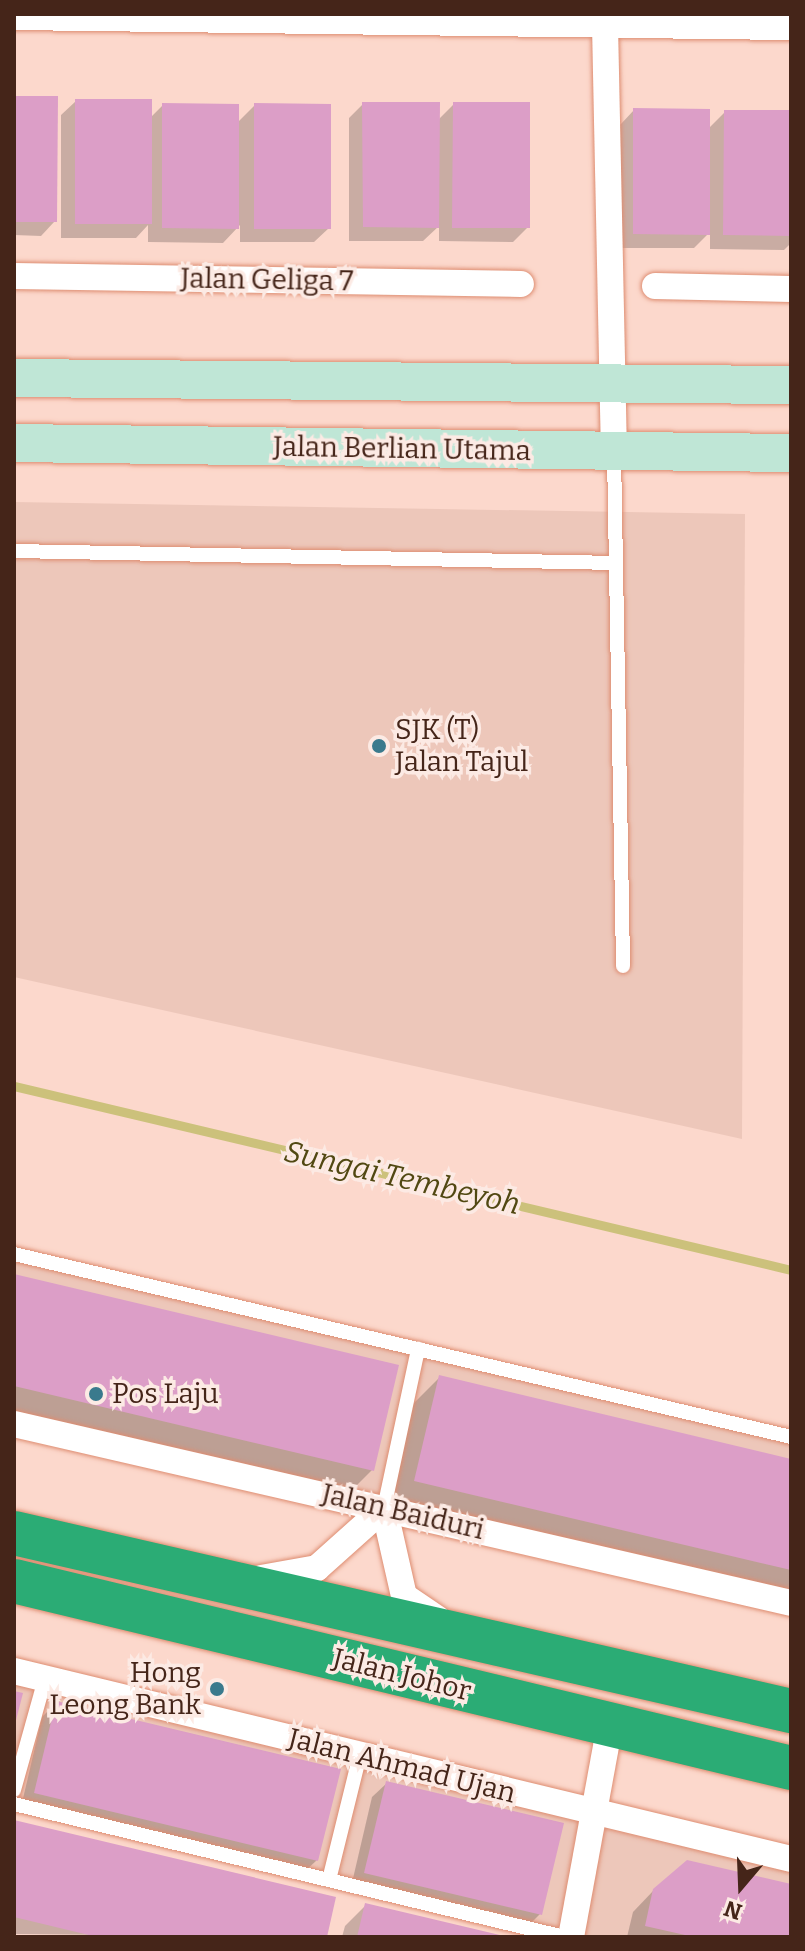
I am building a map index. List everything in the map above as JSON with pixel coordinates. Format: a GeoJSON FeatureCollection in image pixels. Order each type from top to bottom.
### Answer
{"type":"FeatureCollection","features":[{"type":"Feature","properties":{"kind":"highway","name":"Jalan Johor"},"geometry":{"type":"LineString","coordinates":[[14,1533],[791,1711]]}},
{"type":"Feature","properties":{"kind":"highway","name":"Jalan Johor"},"geometry":{"type":"LineString","coordinates":[[14,1581],[791,1768]]}},
{"type":"Feature","properties":{"kind":"street"},"geometry":{"type":"LineString","coordinates":[[14,17],[791,27]]}},
{"type":"Feature","properties":{"kind":"street"},"geometry":{"type":"LineString","coordinates":[[605,25],[614,453]]}},
{"type":"Feature","properties":{"kind":"street","name":"Jalan Geliga 7"},"geometry":{"type":"LineString","coordinates":[[14,276],[521,284]]}},
{"type":"Feature","properties":{"kind":"street"},"geometry":{"type":"LineString","coordinates":[[655,286],[791,289]]}},
{"type":"Feature","properties":{"kind":"street"},"geometry":{"type":"LineString","coordinates":[[14,378],[791,385]]}},
{"type":"Feature","properties":{"kind":"street","name":"Jalan Berlian Utama"},"geometry":{"type":"LineString","coordinates":[[14,443],[791,453]]}},
{"type":"Feature","properties":{"kind":"street","name":"Jalan Baiduri"},"geometry":{"type":"LineString","coordinates":[[14,1424],[791,1603]]}},
{"type":"Feature","properties":{"kind":"street"},"geometry":{"type":"LineString","coordinates":[[217,1579],[303,1574],[333,1557],[384,1508]]}},
{"type":"Feature","properties":{"kind":"street"},"geometry":{"type":"LineString","coordinates":[[384,1508],[404,1596],[467,1636]]}},
{"type":"Feature","properties":{"kind":"street","name":"Jalan Ahmad Ujan"},"geometry":{"type":"LineString","coordinates":[[14,1671],[791,1859]]}},
{"type":"Feature","properties":{"kind":"street"},"geometry":{"type":"LineString","coordinates":[[571,1937],[610,1725]]}},
{"type":"Feature","properties":{"kind":"lane"},"geometry":{"type":"LineString","coordinates":[[614,453],[623,966]]}},
{"type":"Feature","properties":{"kind":"lane"},"geometry":{"type":"LineString","coordinates":[[14,551],[616,563]]}},
{"type":"Feature","properties":{"kind":"lane"},"geometry":{"type":"LineString","coordinates":[[14,1254],[791,1437]]}},
{"type":"Feature","properties":{"kind":"lane"},"geometry":{"type":"LineString","coordinates":[[384,1508],[418,1349]]}},
{"type":"Feature","properties":{"kind":"lane"},"geometry":{"type":"LineString","coordinates":[[14,1790],[45,1679]]}},
{"type":"Feature","properties":{"kind":"lane"},"geometry":{"type":"LineString","coordinates":[[329,1880],[360,1755]]}},
{"type":"Feature","properties":{"kind":"lane"},"geometry":{"type":"LineString","coordinates":[[14,1804],[564,1937]]}},
{"type":"Feature","properties":{"kind":"shaded area","name":"SJK (T) Jalan Tajul"},"geometry":{"type":"Polygon","coordinates":[[[14,502],[745,514],[742,1139],[14,977],[14,502]]]}},
{"type":"Feature","properties":{"kind":"shaded area"},"geometry":{"type":"Polygon","coordinates":[[[14,1248],[791,1430],[791,1614],[14,1436],[14,1248]]]}},
{"type":"Feature","properties":{"kind":"shaded area"},"geometry":{"type":"Polygon","coordinates":[[[14,1661],[791,1848],[791,1937],[541,1937],[14,1811],[14,1661]]]}},
{"type":"Feature","properties":{"kind":"building"},"geometry":{"type":"Polygon","coordinates":[[[14,96],[58,96],[57,222],[14,222],[14,96]]]}},
{"type":"Feature","properties":{"kind":"building"},"geometry":{"type":"Polygon","coordinates":[[[75,99],[152,99],[152,224],[75,224],[75,99]]]}},
{"type":"Feature","properties":{"kind":"building"},"geometry":{"type":"Polygon","coordinates":[[[362,102],[440,102],[439,228],[363,227],[362,102]]]}},
{"type":"Feature","properties":{"kind":"building"},"geometry":{"type":"Polygon","coordinates":[[[453,102],[530,102],[530,228],[452,228],[453,102]]]}},
{"type":"Feature","properties":{"kind":"building"},"geometry":{"type":"Polygon","coordinates":[[[162,103],[239,104],[239,229],[162,228],[162,103]]]}},
{"type":"Feature","properties":{"kind":"building"},"geometry":{"type":"Polygon","coordinates":[[[254,103],[331,104],[331,229],[254,229],[254,103]]]}},
{"type":"Feature","properties":{"kind":"building"},"geometry":{"type":"Polygon","coordinates":[[[633,108],[710,109],[710,235],[633,234],[633,108]]]}},
{"type":"Feature","properties":{"kind":"building"},"geometry":{"type":"Polygon","coordinates":[[[724,110],[791,110],[791,236],[723,235],[724,110]]]}},
{"type":"Feature","properties":{"kind":"building"},"geometry":{"type":"Polygon","coordinates":[[[14,1274],[399,1365],[374,1471],[14,1386],[14,1274]]]}},
{"type":"Feature","properties":{"kind":"building"},"geometry":{"type":"Polygon","coordinates":[[[439,1375],[791,1459],[791,1570],[414,1481],[439,1375]]]}},
{"type":"Feature","properties":{"kind":"building"},"geometry":{"type":"Polygon","coordinates":[[[14,1691],[23,1693],[15,1724],[14,1724],[14,1691]]]}},
{"type":"Feature","properties":{"kind":"building"},"geometry":{"type":"Polygon","coordinates":[[[56,1701],[341,1769],[318,1861],[34,1793],[56,1701]]]}},
{"type":"Feature","properties":{"kind":"building"},"geometry":{"type":"Polygon","coordinates":[[[386,1781],[564,1823],[542,1915],[364,1873],[386,1781]]]}},
{"type":"Feature","properties":{"kind":"building"},"geometry":{"type":"Polygon","coordinates":[[[14,1820],[336,1897],[327,1937],[97,1937],[14,1917],[14,1820]]]}},
{"type":"Feature","properties":{"kind":"building"},"geometry":{"type":"Polygon","coordinates":[[[687,1860],[791,1884],[791,1937],[694,1937],[645,1926],[653,1889],[687,1860]]]}},
{"type":"Feature","properties":{"kind":"building"},"geometry":{"type":"Polygon","coordinates":[[[365,1903],[504,1936],[504,1937],[357,1937],[365,1903]]]}},
{"type":"Feature","properties":{"kind":"waterway","name":"Sungai Tembeyoh"},"geometry":{"type":"LineString","coordinates":[[14,1086],[791,1270]]}},
{"type":"Feature","properties":{"kind":"place","name":"SJK (T) Jalan Tajul"},"geometry":{"type":"Point","coordinates":[379,746]}},
{"type":"Feature","properties":{"kind":"place","name":"Pos Laju"},"geometry":{"type":"Point","coordinates":[96,1394]}},
{"type":"Feature","properties":{"kind":"place","name":"Hong Leong Bank"},"geometry":{"type":"Point","coordinates":[217,1689]}}]}
